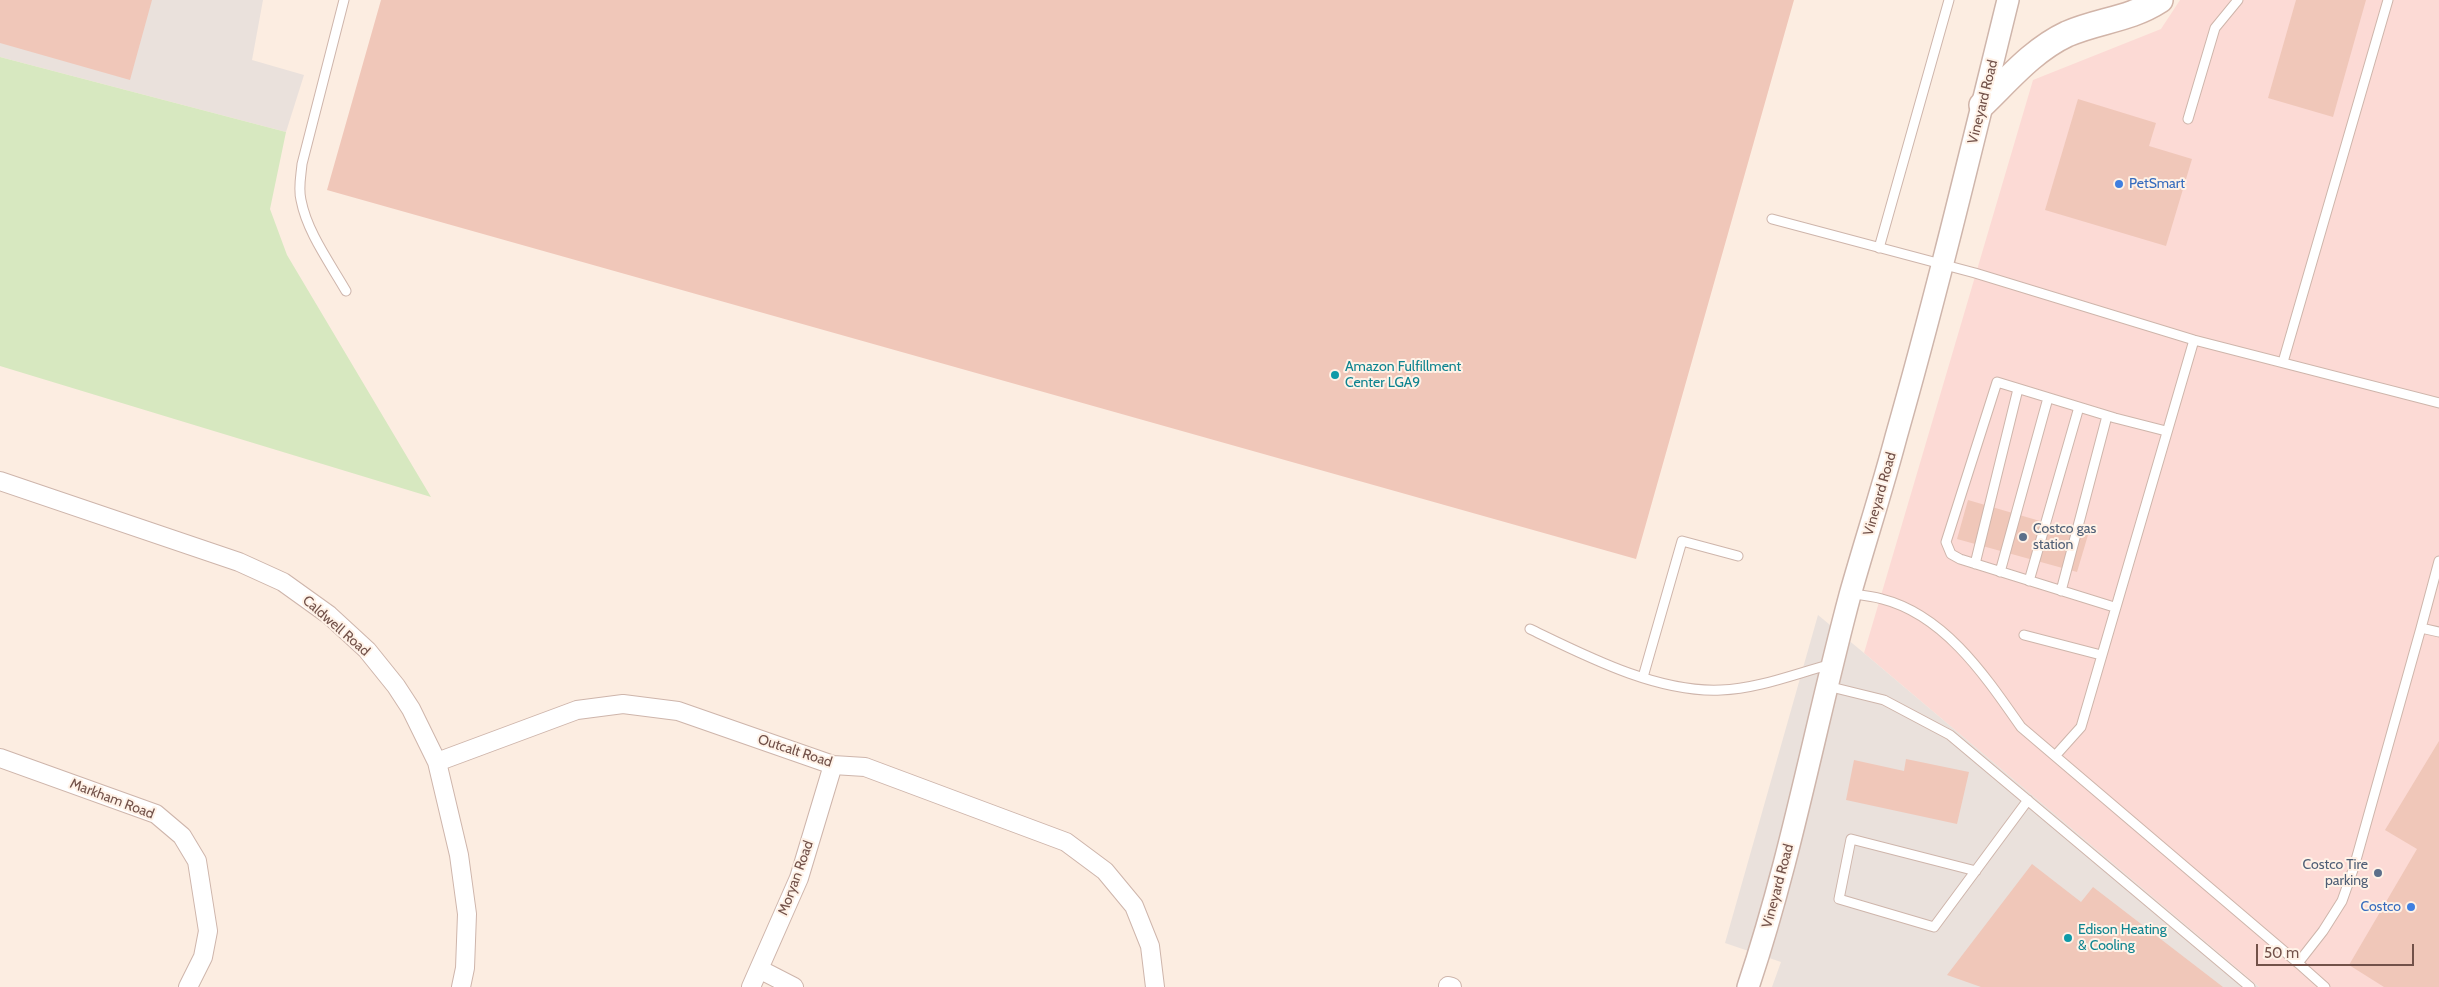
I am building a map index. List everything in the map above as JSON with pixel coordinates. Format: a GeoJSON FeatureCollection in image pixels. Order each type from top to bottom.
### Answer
{"type":"FeatureCollection","features":[{"type":"Feature","properties":{"kind":"main road"},"geometry":{"type":"LineString","coordinates":[[1982,105],[2041,48],[2068,34],[2132,15],[2160,0]]}},
{"type":"Feature","properties":{"kind":"street","name":"Vineyard Road"},"geometry":{"type":"LineString","coordinates":[[1748,987],[1764,940],[1805,784],[1827,686],[1942,264],[2008,0]]}},
{"type":"Feature","properties":{"kind":"street","name":"Caldwell Road"},"geometry":{"type":"LineString","coordinates":[[0,481],[239,562],[284,582],[329,615],[367,650],[396,686],[411,709],[436,762],[459,855],[467,914],[461,987]]}},
{"type":"Feature","properties":{"kind":"street","name":"Outcalt Road"},"geometry":{"type":"LineString","coordinates":[[436,762],[577,710],[623,704],[678,710],[833,765],[865,766],[1066,842],[1105,871],[1134,906],[1150,946],[1155,987]]}},
{"type":"Feature","properties":{"kind":"street","name":"Markham Road"},"geometry":{"type":"LineString","coordinates":[[0,758],[156,814],[182,836],[198,861],[208,931],[203,957],[188,987]]}},
{"type":"Feature","properties":{"kind":"street","name":"Moryan Road"},"geometry":{"type":"LineString","coordinates":[[750,987],[799,878],[833,765]]}},
{"type":"Feature","properties":{"kind":"street"},"geometry":{"type":"LineString","coordinates":[[759,969],[794,987]]}},
{"type":"Feature","properties":{"kind":"lane"},"geometry":{"type":"LineString","coordinates":[[344,0],[302,164],[300,199],[308,221],[346,291]]}},
{"type":"Feature","properties":{"kind":"lane"},"geometry":{"type":"LineString","coordinates":[[1879,248],[1949,0]]}},
{"type":"Feature","properties":{"kind":"lane"},"geometry":{"type":"LineString","coordinates":[[2188,119],[2215,28],[2238,0]]}},
{"type":"Feature","properties":{"kind":"lane"},"geometry":{"type":"LineString","coordinates":[[2283,362],[2388,0]]}},
{"type":"Feature","properties":{"kind":"lane"},"geometry":{"type":"LineString","coordinates":[[1772,219],[1942,264],[2194,340],[2439,403]]}},
{"type":"Feature","properties":{"kind":"lane"},"geometry":{"type":"LineString","coordinates":[[2055,756],[2081,727],[2114,607],[2194,340]]}},
{"type":"Feature","properties":{"kind":"lane"},"geometry":{"type":"LineString","coordinates":[[2114,607],[1975,564],[1951,554],[1946,542],[1997,382],[2107,416],[2166,431]]}},
{"type":"Feature","properties":{"kind":"lane"},"geometry":{"type":"LineString","coordinates":[[1975,564],[2018,389]]}},
{"type":"Feature","properties":{"kind":"lane"},"geometry":{"type":"LineString","coordinates":[[2000,572],[2048,398]]}},
{"type":"Feature","properties":{"kind":"lane"},"geometry":{"type":"LineString","coordinates":[[2029,581],[2079,407]]}},
{"type":"Feature","properties":{"kind":"lane"},"geometry":{"type":"LineString","coordinates":[[2061,591],[2107,416]]}},
{"type":"Feature","properties":{"kind":"lane"},"geometry":{"type":"LineString","coordinates":[[1643,677],[1682,542],[1738,556]]}},
{"type":"Feature","properties":{"kind":"lane"},"geometry":{"type":"LineString","coordinates":[[2298,963],[2323,931],[2342,901],[2354,867],[2439,561]]}},
{"type":"Feature","properties":{"kind":"lane"},"geometry":{"type":"LineString","coordinates":[[1851,594],[1883,599],[1926,618],[1962,650],[1996,691],[2021,727],[2326,987]]}},
{"type":"Feature","properties":{"kind":"lane"},"geometry":{"type":"LineString","coordinates":[[2421,628],[2439,632]]}},
{"type":"Feature","properties":{"kind":"lane"},"geometry":{"type":"LineString","coordinates":[[1530,629],[1602,663],[1643,677],[1685,687],[1722,690],[1756,684],[1833,664]]}},
{"type":"Feature","properties":{"kind":"lane"},"geometry":{"type":"LineString","coordinates":[[2024,635],[2101,655]]}},
{"type":"Feature","properties":{"kind":"lane"},"geometry":{"type":"LineString","coordinates":[[1827,686],[1884,700],[1950,735],[2250,987]]}},
{"type":"Feature","properties":{"kind":"lane"},"geometry":{"type":"LineString","coordinates":[[1976,871],[1851,839],[1839,899],[1934,927],[1976,871],[2028,800]]}},
{"type":"Feature","properties":{"kind":"shaded area"},"geometry":{"type":"Polygon","coordinates":[[[0,0],[263,0],[252,60],[304,75],[286,132],[0,57],[0,0]]]}},
{"type":"Feature","properties":{"kind":"shaded area"},"geometry":{"type":"Polygon","coordinates":[[[2180,0],[2439,0],[2439,987],[2259,987],[1864,653],[2033,80],[2161,29],[2180,0]]]}},
{"type":"Feature","properties":{"kind":"shaded area"},"geometry":{"type":"Polygon","coordinates":[[[1818,615],[2259,987],[1772,987],[1781,962],[1725,943],[1818,615]]]}},
{"type":"Feature","properties":{"kind":"green space"},"geometry":{"type":"Polygon","coordinates":[[[0,57],[286,132],[270,209],[287,255],[431,497],[0,366],[0,57]]]}},
{"type":"Feature","properties":{"kind":"building"},"geometry":{"type":"Polygon","coordinates":[[[0,0],[152,0],[130,80],[0,43],[0,0]]]}},
{"type":"Feature","properties":{"kind":"building","name":"Amazon Fulfillment Center LGA9"},"geometry":{"type":"Polygon","coordinates":[[[381,0],[1794,0],[1636,559],[327,190],[381,0]]]}},
{"type":"Feature","properties":{"kind":"building"},"geometry":{"type":"Polygon","coordinates":[[[2296,0],[2366,0],[2333,117],[2268,98],[2296,0]]]}},
{"type":"Feature","properties":{"kind":"building","name":"PetSmart"},"geometry":{"type":"Polygon","coordinates":[[[2078,99],[2156,123],[2149,146],[2192,159],[2166,246],[2045,210],[2078,99]]]}},
{"type":"Feature","properties":{"kind":"building","name":"Costco gas station"},"geometry":{"type":"Polygon","coordinates":[[[1968,500],[2088,535],[2077,572],[1957,539],[1968,500]]]}},
{"type":"Feature","properties":{"kind":"building","name":"Costco"},"geometry":{"type":"Polygon","coordinates":[[[2439,741],[2439,987],[2384,987],[2349,965],[2417,849],[2385,830],[2439,741]]]}},
{"type":"Feature","properties":{"kind":"building"},"geometry":{"type":"Polygon","coordinates":[[[1906,759],[1969,772],[1957,824],[1846,800],[1854,760],[1904,771],[1906,759]]]}},
{"type":"Feature","properties":{"kind":"building","name":"Edison Heating & Cooling"},"geometry":{"type":"Polygon","coordinates":[[[2032,864],[2081,902],[2093,887],[2223,987],[1981,987],[1947,975],[2032,864]]]}},
{"type":"Feature","properties":{"kind":"place","name":"PetSmart"},"geometry":{"type":"Point","coordinates":[2119,184]}},
{"type":"Feature","properties":{"kind":"place","name":"Amazon Fulfillment Center LGA9"},"geometry":{"type":"Point","coordinates":[1335,375]}},
{"type":"Feature","properties":{"kind":"place","name":"Costco gas station"},"geometry":{"type":"Point","coordinates":[2023,537]}},
{"type":"Feature","properties":{"kind":"place","name":"Costco Tire parking"},"geometry":{"type":"Point","coordinates":[2378,873]}},
{"type":"Feature","properties":{"kind":"place","name":"Costco"},"geometry":{"type":"Point","coordinates":[2411,907]}},
{"type":"Feature","properties":{"kind":"place","name":"Edison Heating & Cooling"},"geometry":{"type":"Point","coordinates":[2068,938]}}]}
